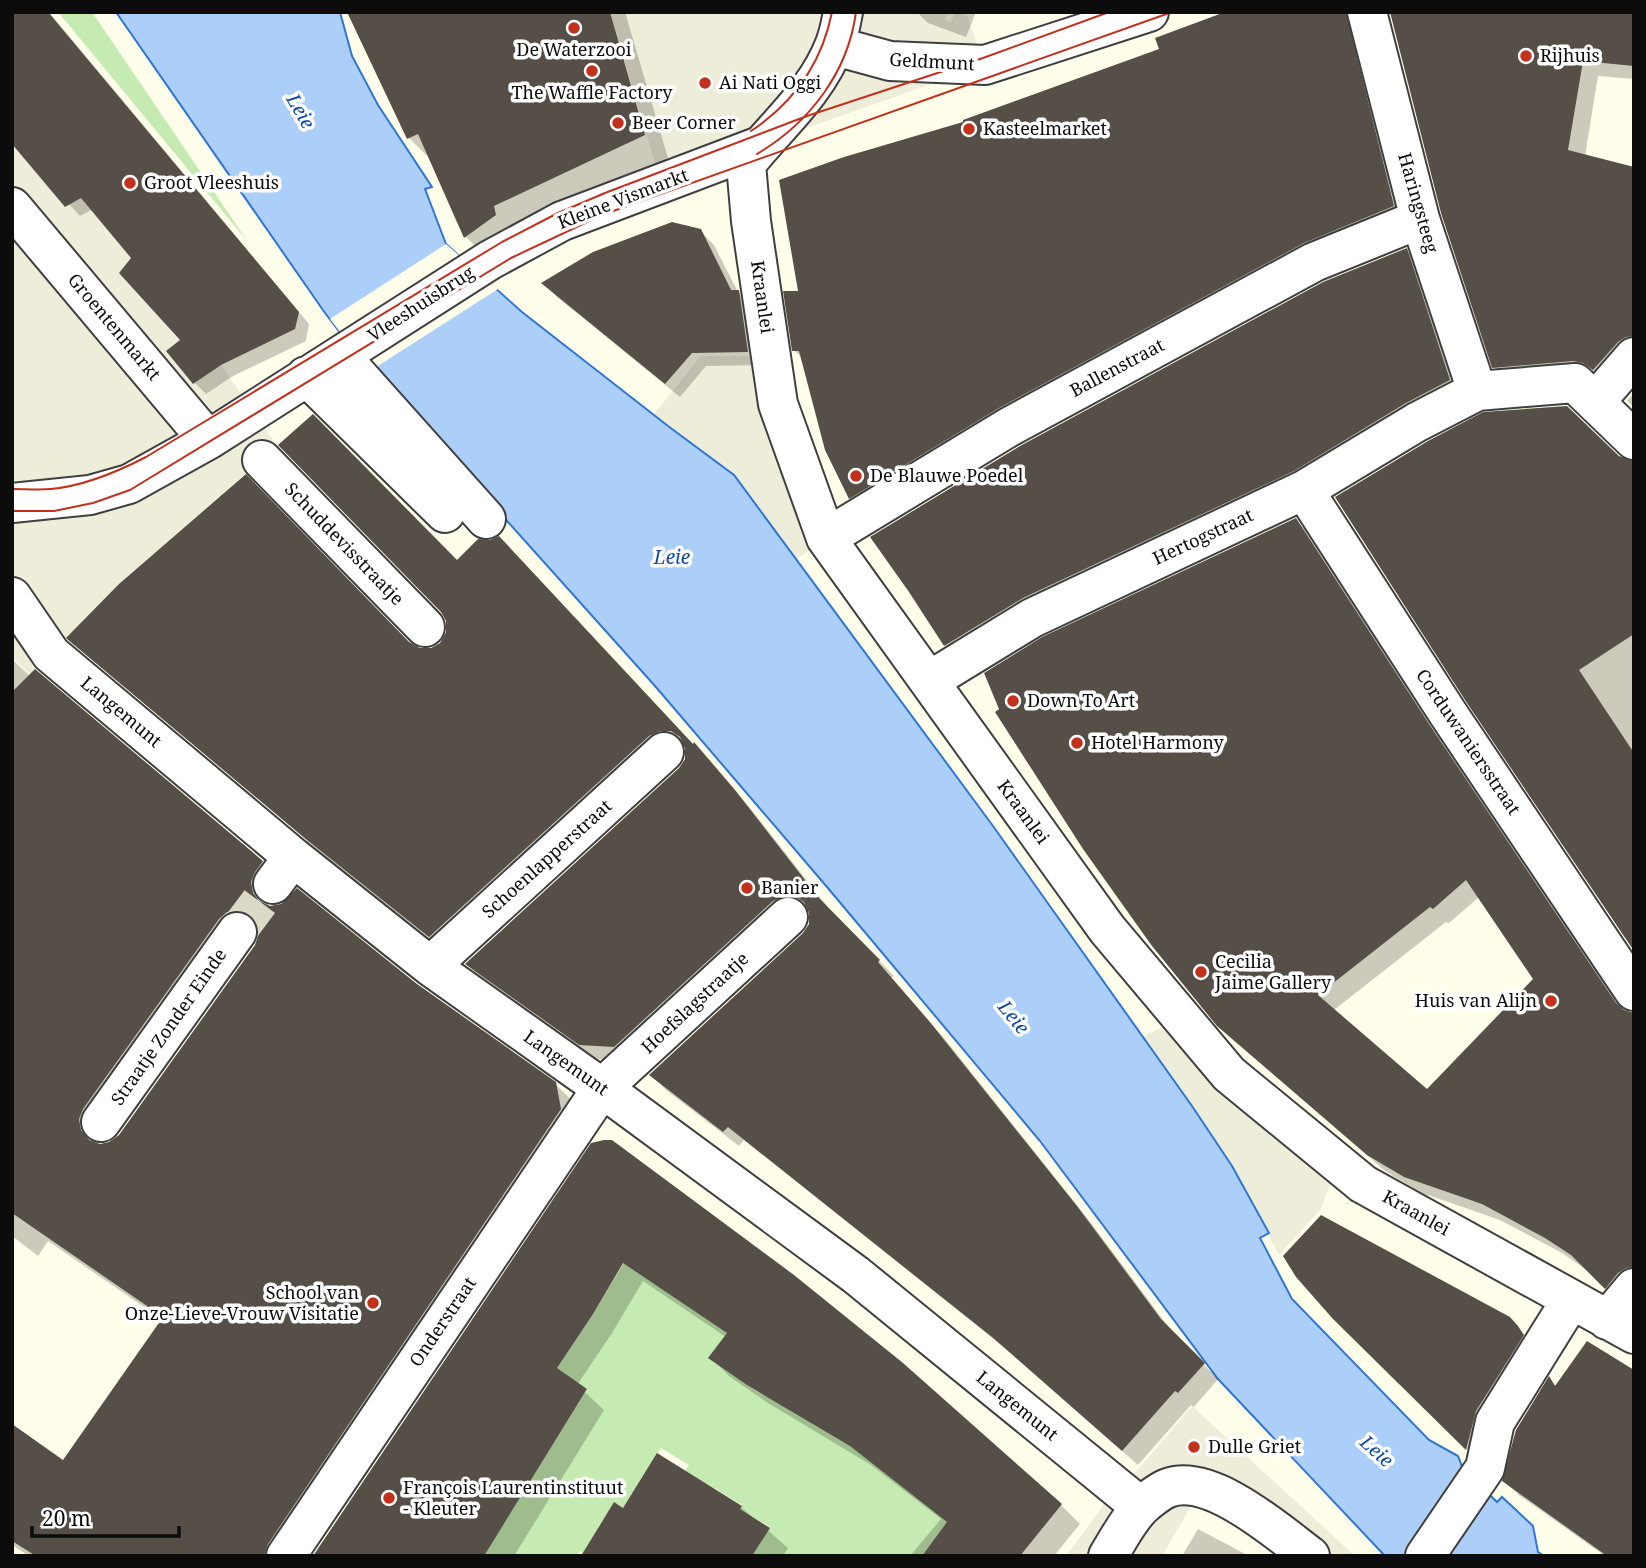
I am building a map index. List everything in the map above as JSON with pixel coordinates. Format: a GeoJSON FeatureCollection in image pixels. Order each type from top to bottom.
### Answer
{"type":"FeatureCollection","features":[{"type":"Feature","properties":{"kind":"street","name":"Geldmunt"},"geometry":{"type":"LineString","coordinates":[[760,146],[781,126],[807,92],[839,29],[890,61],[985,65],[1149,12]]}},
{"type":"Feature","properties":{"kind":"street","name":"Haringsteeg"},"geometry":{"type":"LineString","coordinates":[[1367,12],[1420,219],[1477,391]]}},
{"type":"Feature","properties":{"kind":"street","name":"Kleine Vismarkt"},"geometry":{"type":"LineString","coordinates":[[489,260],[562,221],[760,146]]}},
{"type":"Feature","properties":{"kind":"street","name":"Kraanlei"},"geometry":{"type":"LineString","coordinates":[[760,146],[746,164],[751,221],[778,404],[826,538],[1107,929],[1229,1074],[1363,1184],[1620,1327]]}},
{"type":"Feature","properties":{"kind":"street","name":"Groentenmarkt"},"geometry":{"type":"LineString","coordinates":[[15,216],[208,440]]}},
{"type":"Feature","properties":{"kind":"street","name":"Ballenstraat"},"geometry":{"type":"LineString","coordinates":[[826,538],[1009,427],[1314,262],[1420,219]]}},
{"type":"Feature","properties":{"kind":"street","name":"Vleeshuisbrug"},"geometry":{"type":"LineString","coordinates":[[347,351],[489,260]]}},
{"type":"Feature","properties":{"kind":"street"},"geometry":{"type":"LineString","coordinates":[[12,503],[90,495],[129,484],[208,440],[347,351]]}},
{"type":"Feature","properties":{"kind":"street"},"geometry":{"type":"LineString","coordinates":[[347,351],[344,360],[486,519]]}},
{"type":"Feature","properties":{"kind":"street"},"geometry":{"type":"LineString","coordinates":[[1595,402],[1634,358]]}},
{"type":"Feature","properties":{"kind":"street"},"geometry":{"type":"LineString","coordinates":[[306,376],[445,513]]}},
{"type":"Feature","properties":{"kind":"street"},"geometry":{"type":"LineString","coordinates":[[1477,391],[1575,383],[1634,440]]}},
{"type":"Feature","properties":{"kind":"street","name":"Hertogstraat"},"geometry":{"type":"LineString","coordinates":[[929,681],[1032,618],[1304,490],[1416,422],[1477,391]]}},
{"type":"Feature","properties":{"kind":"street","name":"Schuddevisstraatje"},"geometry":{"type":"LineString","coordinates":[[262,460],[425,627]]}},
{"type":"Feature","properties":{"kind":"street","name":"Corduwaniersstraat"},"geometry":{"type":"LineString","coordinates":[[1304,490],[1447,712],[1634,991]]}},
{"type":"Feature","properties":{"kind":"street","name":"Langemunt"},"geometry":{"type":"LineString","coordinates":[[12,597],[51,654],[283,871],[430,967],[602,1088],[856,1275],[1141,1507]]}},
{"type":"Feature","properties":{"kind":"street","name":"Schoenlapperstraat"},"geometry":{"type":"LineString","coordinates":[[430,967],[664,752]]}},
{"type":"Feature","properties":{"kind":"street","name":"Hoefslagstraatje"},"geometry":{"type":"LineString","coordinates":[[602,1088],[788,917]]}},
{"type":"Feature","properties":{"kind":"street","name":"Straatje Zonder Einde"},"geometry":{"type":"LineString","coordinates":[[101,1122],[237,932]]}},
{"type":"Feature","properties":{"kind":"street","name":"Onderstraat"},"geometry":{"type":"LineString","coordinates":[[286,1556],[602,1088]]}},
{"type":"Feature","properties":{"kind":"street"},"geometry":{"type":"LineString","coordinates":[[1620,1327],[1634,1289]]}},
{"type":"Feature","properties":{"kind":"street"},"geometry":{"type":"LineString","coordinates":[[1425,1556],[1482,1474],[1495,1422],[1572,1300]]}},
{"type":"Feature","properties":{"kind":"street"},"geometry":{"type":"LineString","coordinates":[[1108,1556],[1141,1507],[1168,1488],[1191,1486],[1216,1492],[1245,1508],[1310,1556]]}},
{"type":"Feature","properties":{"kind":"green space"},"geometry":{"type":"Polygon","coordinates":[[[58,12],[92,12],[248,242],[58,12]]]}},
{"type":"Feature","properties":{"kind":"green space"},"geometry":{"type":"Polygon","coordinates":[[[626,1260],[727,1333],[709,1358],[759,1393],[778,1362],[811,1423],[844,1442],[856,1423],[877,1467],[948,1522],[924,1553],[927,1556],[752,1556],[770,1527],[740,1509],[742,1505],[716,1489],[683,1474],[689,1465],[661,1448],[623,1508],[614,1503],[598,1527],[588,1556],[580,1551],[577,1556],[489,1556],[472,1543],[522,1493],[587,1390],[557,1368],[626,1260]]]}},
{"type":"Feature","properties":{"kind":"shaded area"},"geometry":{"type":"Polygon","coordinates":[[[610,12],[948,12],[945,20],[951,23],[955,12],[959,12],[967,16],[985,65],[784,136],[658,173],[610,12]]]}},
{"type":"Feature","properties":{"kind":"shaded area"},"geometry":{"type":"Polygon","coordinates":[[[12,143],[65,207],[81,198],[131,258],[120,272],[127,283],[145,273],[171,331],[180,340],[192,383],[221,365],[277,446],[119,584],[31,675],[12,657],[12,143]]]}},
{"type":"Feature","properties":{"kind":"shaded area"},"geometry":{"type":"Polygon","coordinates":[[[751,300],[815,546],[797,559],[653,415],[701,356],[750,356],[751,300]]]}},
{"type":"Feature","properties":{"kind":"shaded area"},"geometry":{"type":"Polygon","coordinates":[[[1164,1026],[1270,1133],[1331,1181],[1321,1209],[1279,1255],[1232,1166],[1143,1037],[1164,1026]]]}},
{"type":"Feature","properties":{"kind":"shaded area"},"geometry":{"type":"Polygon","coordinates":[[[1192,1406],[1355,1556],[1279,1556],[1247,1531],[1194,1501],[1162,1556],[1066,1556],[1103,1506],[1106,1479],[1135,1473],[1192,1406]]]}},
{"type":"Feature","properties":{"kind":"water","name":"Leie"},"geometry":{"type":"Polygon","coordinates":[[[116,12],[340,12],[352,56],[378,105],[432,187],[425,189],[446,244],[522,312],[734,475],[993,826],[1192,1106],[1232,1166],[1269,1233],[1260,1238],[1292,1299],[1429,1440],[1458,1456],[1463,1469],[1497,1502],[1502,1497],[1533,1526],[1538,1552],[1544,1556],[1385,1556],[1218,1379],[1040,1141],[827,887],[655,686],[352,348],[116,12]]]}},
{"type":"Feature","properties":{"kind":"pier"},"geometry":{"type":"Polygon","coordinates":[[[446,244],[498,289],[370,371],[330,319],[446,244]]]}},
{"type":"Feature","properties":{"kind":"building","name":"Groot Vleeshuis"},"geometry":{"type":"Polygon","coordinates":[[[12,12],[48,12],[299,312],[295,329],[221,365],[193,384],[166,351],[180,340],[119,273],[131,258],[81,198],[65,207],[12,144],[12,12]]]}},
{"type":"Feature","properties":{"kind":"building"},"geometry":{"type":"Polygon","coordinates":[[[347,12],[610,12],[645,135],[494,206],[496,215],[464,238],[418,134],[407,139],[347,12]]]}},
{"type":"Feature","properties":{"kind":"building"},"geometry":{"type":"Polygon","coordinates":[[[1225,12],[1346,12],[1394,206],[1304,243],[999,408],[849,499],[825,450],[799,351],[792,351],[783,291],[798,291],[779,180],[844,157],[963,122],[1159,49],[1155,38],[1225,12]]]}},
{"type":"Feature","properties":{"kind":"building"},"geometry":{"type":"Polygon","coordinates":[[[1390,12],[1634,12],[1634,66],[1583,61],[1568,150],[1634,167],[1634,336],[1618,342],[1593,370],[1583,363],[1573,361],[1492,368],[1441,213],[1390,12]]]}},
{"type":"Feature","properties":{"kind":"building"},"geometry":{"type":"Polygon","coordinates":[[[672,222],[701,229],[731,290],[739,290],[748,352],[692,353],[665,384],[541,283],[593,252],[672,222]]]}},
{"type":"Feature","properties":{"kind":"building"},"geometry":{"type":"Polygon","coordinates":[[[1407,248],[1450,380],[1406,403],[1294,471],[1023,598],[944,646],[870,537],[1020,446],[1323,282],[1407,248]]]}},
{"type":"Feature","properties":{"kind":"building"},"geometry":{"type":"Polygon","coordinates":[[[1567,406],[1619,456],[1634,461],[1634,634],[1579,670],[1634,753],[1634,951],[1465,700],[1335,497],[1428,441],[1483,412],[1567,406]]]}},
{"type":"Feature","properties":{"kind":"building"},"geometry":{"type":"Polygon","coordinates":[[[313,414],[457,560],[478,539],[490,540],[499,536],[693,744],[694,742],[819,898],[880,960],[878,962],[929,1021],[1077,1206],[1161,1319],[1205,1363],[1178,1393],[1175,1391],[1122,1451],[992,1337],[728,1127],[723,1132],[649,1075],[803,933],[809,924],[809,913],[804,902],[795,896],[784,896],[773,901],[614,1047],[579,1045],[465,964],[679,768],[685,759],[685,748],[680,737],[671,731],[660,731],[649,736],[429,937],[307,840],[66,638],[119,584],[246,474],[409,642],[420,648],[431,648],[440,643],[446,632],[446,621],[441,612],[278,445],[313,414]]]}},
{"type":"Feature","properties":{"kind":"building"},"geometry":{"type":"Polygon","coordinates":[[[1296,518],[1429,724],[1616,1003],[1624,1010],[1634,1013],[1634,1267],[1618,1273],[1605,1289],[1571,1255],[1545,1238],[1482,1204],[1404,1177],[1367,1155],[1217,1026],[1152,946],[1083,849],[995,712],[999,709],[984,673],[1042,637],[1296,518]],[[1466,880],[1433,909],[1430,907],[1318,995],[1427,1089],[1533,979],[1466,880]]]}},
{"type":"Feature","properties":{"kind":"building"},"geometry":{"type":"Polygon","coordinates":[[[35,669],[263,861],[251,882],[253,893],[259,901],[270,906],[281,904],[297,888],[417,984],[556,1082],[561,1109],[268,1544],[264,1556],[36,1556],[12,1541],[12,1424],[63,1460],[163,1317],[12,1213],[12,692],[35,669]],[[238,910],[227,912],[219,919],[83,1109],[79,1119],[81,1130],[89,1140],[100,1144],[119,1135],[255,945],[259,933],[257,922],[249,914],[238,910]]]}},
{"type":"Feature","properties":{"kind":"building"},"geometry":{"type":"Polygon","coordinates":[[[612,1140],[794,1275],[903,1363],[1062,1504],[1020,1556],[922,1556],[947,1522],[850,1446],[747,1385],[708,1358],[727,1333],[623,1263],[557,1368],[587,1389],[484,1556],[313,1556],[591,1143],[612,1140]]]}},
{"type":"Feature","properties":{"kind":"building"},"geometry":{"type":"Polygon","coordinates":[[[1321,1215],[1510,1317],[1524,1335],[1476,1411],[1466,1450],[1333,1319],[1296,1277],[1283,1256],[1321,1215]]]}},
{"type":"Feature","properties":{"kind":"building"},"geometry":{"type":"Polygon","coordinates":[[[1587,1341],[1634,1370],[1634,1556],[1607,1556],[1502,1481],[1516,1430],[1549,1376],[1555,1386],[1587,1341]]]}},
{"type":"Feature","properties":{"kind":"building"},"geometry":{"type":"Polygon","coordinates":[[[657,1453],[742,1506],[740,1509],[770,1528],[752,1556],[581,1556],[614,1502],[623,1508],[657,1453]]]}},
{"type":"Feature","properties":{"kind":"tunnel"},"geometry":{"type":"LineString","coordinates":[[237,932],[273,884]]}},
{"type":"Feature","properties":{"kind":"tram line"},"geometry":{"type":"LineString","coordinates":[[751,131],[780,108],[804,80],[821,48],[832,12]]}},
{"type":"Feature","properties":{"kind":"tram line"},"geometry":{"type":"LineString","coordinates":[[757,154],[793,127],[823,94],[844,56],[856,12]]}},
{"type":"Feature","properties":{"kind":"tram line"},"geometry":{"type":"LineString","coordinates":[[12,489],[51,489],[76,485],[112,473],[146,457],[502,242],[558,213],[807,116],[983,58],[1109,12]]}},
{"type":"Feature","properties":{"kind":"tram line"},"geometry":{"type":"LineString","coordinates":[[12,511],[54,511],[93,503],[130,490],[511,258],[602,215],[1172,12]]}},
{"type":"Feature","properties":{"kind":"place","name":"De Waterzooi"},"geometry":{"type":"Point","coordinates":[574,28]}},
{"type":"Feature","properties":{"kind":"place","name":"Rijhuis"},"geometry":{"type":"Point","coordinates":[1526,56]}},
{"type":"Feature","properties":{"kind":"place","name":"The Waffle Factory"},"geometry":{"type":"Point","coordinates":[592,71]}},
{"type":"Feature","properties":{"kind":"place","name":"Ai Nati Oggi"},"geometry":{"type":"Point","coordinates":[705,83]}},
{"type":"Feature","properties":{"kind":"place","name":"Beer Corner"},"geometry":{"type":"Point","coordinates":[618,123]}},
{"type":"Feature","properties":{"kind":"place","name":"Kasteelmarket"},"geometry":{"type":"Point","coordinates":[969,129]}},
{"type":"Feature","properties":{"kind":"place","name":"Groot Vleeshuis"},"geometry":{"type":"Point","coordinates":[130,183]}},
{"type":"Feature","properties":{"kind":"place","name":"De Blauwe Poedel"},"geometry":{"type":"Point","coordinates":[856,476]}},
{"type":"Feature","properties":{"kind":"place","name":"Down To Art"},"geometry":{"type":"Point","coordinates":[1013,701]}},
{"type":"Feature","properties":{"kind":"place","name":"Hotel Harmony"},"geometry":{"type":"Point","coordinates":[1077,743]}},
{"type":"Feature","properties":{"kind":"place","name":"Banier"},"geometry":{"type":"Point","coordinates":[747,888]}},
{"type":"Feature","properties":{"kind":"place","name":"Cecilia Jaime Gallery"},"geometry":{"type":"Point","coordinates":[1201,972]}},
{"type":"Feature","properties":{"kind":"place","name":"Huis van Alijn"},"geometry":{"type":"Point","coordinates":[1551,1001]}},
{"type":"Feature","properties":{"kind":"place","name":"School van Onze-Lieve-Vrouw Visitatie"},"geometry":{"type":"Point","coordinates":[373,1303]}},
{"type":"Feature","properties":{"kind":"place","name":"Dulle Griet"},"geometry":{"type":"Point","coordinates":[1194,1447]}},
{"type":"Feature","properties":{"kind":"place","name":"François Laurentinstituut - Kleuter"},"geometry":{"type":"Point","coordinates":[389,1498]}}]}
